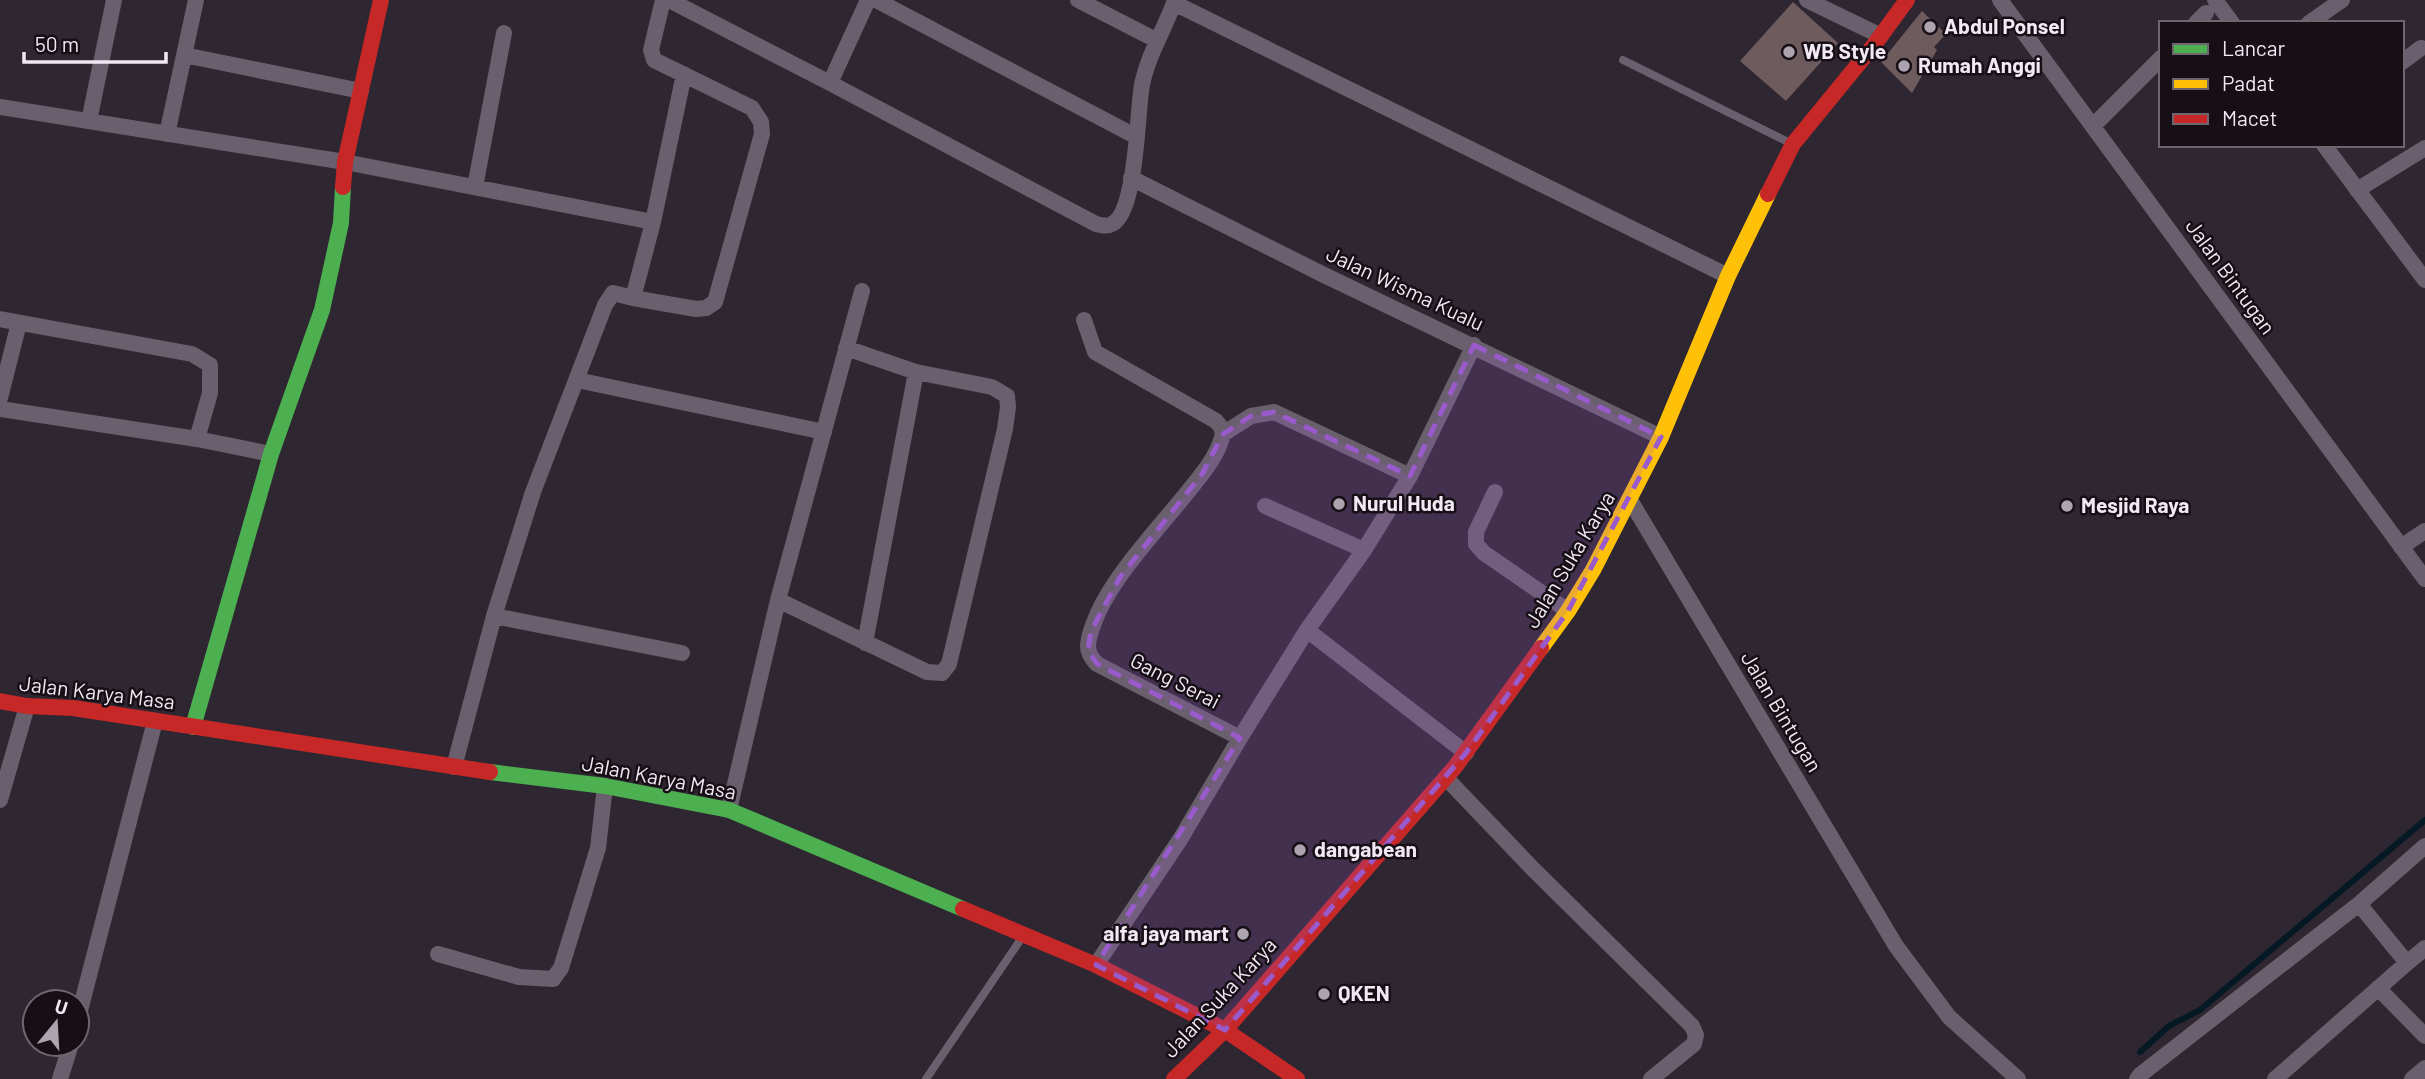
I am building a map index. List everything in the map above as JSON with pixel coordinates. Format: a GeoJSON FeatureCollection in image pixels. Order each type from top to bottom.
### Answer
{"type":"FeatureCollection","features":[{"type":"Feature","properties":{"kind":"street"},"geometry":{"type":"LineString","coordinates":[[89,121],[114,0]]}},
{"type":"Feature","properties":{"kind":"street"},"geometry":{"type":"LineString","coordinates":[[167,134],[196,0]]}},
{"type":"Feature","properties":{"kind":"street"},"geometry":{"type":"LineString","coordinates":[[193,727],[271,454],[323,310],[341,223],[345,162],[381,0]]}},
{"type":"Feature","properties":{"kind":"street"},"geometry":{"type":"LineString","coordinates":[[454,766],[494,616],[533,492],[607,299],[617,292],[633,298],[696,309],[706,308],[715,302],[762,134],[761,122],[752,108],[660,65],[652,56],[663,0]]}},
{"type":"Feature","properties":{"kind":"street"},"geometry":{"type":"LineString","coordinates":[[669,0],[1096,224],[1111,225],[1121,215],[1132,178],[1142,85],[1156,40],[1175,2],[1728,276]]}},
{"type":"Feature","properties":{"kind":"street"},"geometry":{"type":"LineString","coordinates":[[830,83],[868,0]]}},
{"type":"Feature","properties":{"kind":"street"},"geometry":{"type":"LineString","coordinates":[[876,0],[1137,138]]}},
{"type":"Feature","properties":{"kind":"street"},"geometry":{"type":"LineString","coordinates":[[1077,0],[1156,40]]}},
{"type":"Feature","properties":{"kind":"street"},"geometry":{"type":"LineString","coordinates":[[1807,0],[1881,36]]}},
{"type":"Feature","properties":{"kind":"street","name":"Jalan Suka Karya"},"geometry":{"type":"LineString","coordinates":[[1174,1079],[1225,1030],[1446,778],[1568,611],[1593,570],[1661,437],[1728,276],[1793,144],[1907,0]]}},
{"type":"Feature","properties":{"kind":"street","name":"Jalan Bintugan"},"geometry":{"type":"LineString","coordinates":[[2000,0],[2425,579]]}},
{"type":"Feature","properties":{"kind":"street"},"geometry":{"type":"LineString","coordinates":[[2312,21],[2342,0]]}},
{"type":"Feature","properties":{"kind":"street"},"geometry":{"type":"LineString","coordinates":[[2205,12],[2227,21]]}},
{"type":"Feature","properties":{"kind":"street"},"geometry":{"type":"LineString","coordinates":[[475,187],[504,33]]}},
{"type":"Feature","properties":{"kind":"street"},"geometry":{"type":"LineString","coordinates":[[2404,61],[2421,48]]}},
{"type":"Feature","properties":{"kind":"street"},"geometry":{"type":"LineString","coordinates":[[184,55],[361,91]]}},
{"type":"Feature","properties":{"kind":"street"},"geometry":{"type":"LineString","coordinates":[[2093,126],[2159,60]]}},
{"type":"Feature","properties":{"kind":"street"},"geometry":{"type":"LineString","coordinates":[[633,298],[653,222],[684,74]]}},
{"type":"Feature","properties":{"kind":"street"},"geometry":{"type":"LineString","coordinates":[[0,107],[345,162],[653,222]]}},
{"type":"Feature","properties":{"kind":"street"},"geometry":{"type":"LineString","coordinates":[[2325,147],[2357,190],[2418,258],[2425,280]]}},
{"type":"Feature","properties":{"kind":"street"},"geometry":{"type":"LineString","coordinates":[[2357,190],[2425,148]]}},
{"type":"Feature","properties":{"kind":"street","name":"Jalan Wisma Kualu"},"geometry":{"type":"LineString","coordinates":[[1132,178],[1322,274],[1661,437]]}},
{"type":"Feature","properties":{"kind":"street"},"geometry":{"type":"LineString","coordinates":[[729,810],[778,600],[862,291]]}},
{"type":"Feature","properties":{"kind":"street"},"geometry":{"type":"LineString","coordinates":[[0,319],[192,354],[207,361],[211,370],[210,393],[197,439]]}},
{"type":"Feature","properties":{"kind":"street"},"geometry":{"type":"LineString","coordinates":[[1084,320],[1095,352],[1216,421],[1223,435],[1251,416],[1274,412],[1410,476]]}},
{"type":"Feature","properties":{"kind":"street"},"geometry":{"type":"LineString","coordinates":[[0,398],[19,323]]}},
{"type":"Feature","properties":{"kind":"street"},"geometry":{"type":"LineString","coordinates":[[1096,965],[1181,838],[1307,630],[1364,550],[1410,476],[1474,345]]}},
{"type":"Feature","properties":{"kind":"street"},"geometry":{"type":"LineString","coordinates":[[778,600],[927,672],[942,673],[949,664],[1005,429],[1008,400],[1001,391],[992,387],[916,372],[846,348]]}},
{"type":"Feature","properties":{"kind":"street"},"geometry":{"type":"LineString","coordinates":[[865,643],[916,372]]}},
{"type":"Feature","properties":{"kind":"street"},"geometry":{"type":"LineString","coordinates":[[576,380],[824,432]]}},
{"type":"Feature","properties":{"kind":"street"},"geometry":{"type":"LineString","coordinates":[[0,409],[197,439],[271,454]]}},
{"type":"Feature","properties":{"kind":"street","name":"Gang Serai"},"geometry":{"type":"LineString","coordinates":[[1223,435],[1216,454],[1202,474],[1120,577],[1100,609],[1087,643],[1088,650],[1097,664],[1240,738]]}},
{"type":"Feature","properties":{"kind":"street"},"geometry":{"type":"LineString","coordinates":[[1495,492],[1476,532],[1476,544],[1483,553],[1568,611]]}},
{"type":"Feature","properties":{"kind":"street","name":"Jalan Bintugan"},"geometry":{"type":"LineString","coordinates":[[1630,500],[1896,946],[1949,1017],[2018,1079]]}},
{"type":"Feature","properties":{"kind":"street"},"geometry":{"type":"LineString","coordinates":[[1265,506],[1364,550]]}},
{"type":"Feature","properties":{"kind":"street"},"geometry":{"type":"LineString","coordinates":[[2401,547],[2425,531]]}},
{"type":"Feature","properties":{"kind":"street"},"geometry":{"type":"LineString","coordinates":[[494,616],[682,653]]}},
{"type":"Feature","properties":{"kind":"street"},"geometry":{"type":"LineString","coordinates":[[1307,630],[1466,753]]}},
{"type":"Feature","properties":{"kind":"street","name":"Jalan Karya Masa"},"geometry":{"type":"LineString","coordinates":[[0,701],[27,706],[73,708],[454,766],[605,786],[729,810],[1096,965],[1225,1030],[1297,1079]]}},
{"type":"Feature","properties":{"kind":"street"},"geometry":{"type":"LineString","coordinates":[[0,800],[27,706]]}},
{"type":"Feature","properties":{"kind":"street"},"geometry":{"type":"LineString","coordinates":[[86,988],[155,721]]}},
{"type":"Feature","properties":{"kind":"street"},"geometry":{"type":"LineString","coordinates":[[1446,778],[1533,869],[1692,1026],[1696,1036],[1694,1044],[1651,1079]]}},
{"type":"Feature","properties":{"kind":"street"},"geometry":{"type":"LineString","coordinates":[[438,954],[519,977],[553,979],[561,968],[598,848],[605,786]]}},
{"type":"Feature","properties":{"kind":"street"},"geometry":{"type":"LineString","coordinates":[[2137,1079],[2359,904],[2425,846]]}},
{"type":"Feature","properties":{"kind":"street"},"geometry":{"type":"LineString","coordinates":[[2359,904],[2407,963]]}},
{"type":"Feature","properties":{"kind":"street"},"geometry":{"type":"LineString","coordinates":[[2276,1079],[2425,948]]}},
{"type":"Feature","properties":{"kind":"street"},"geometry":{"type":"LineString","coordinates":[[2378,988],[2425,1035]]}},
{"type":"Feature","properties":{"kind":"street"},"geometry":{"type":"LineString","coordinates":[[60,1079],[67,1058]]}},
{"type":"Feature","properties":{"kind":"street"},"geometry":{"type":"LineString","coordinates":[[2412,1079],[2425,1068]]}},
{"type":"Feature","properties":{"kind":"lane"},"geometry":{"type":"LineString","coordinates":[[1623,60],[1793,144]]}},
{"type":"Feature","properties":{"kind":"lane"},"geometry":{"type":"LineString","coordinates":[[926,1079],[1025,934]]}},
{"type":"Feature","properties":{"kind":"highlighted area"},"geometry":{"type":"Polygon","coordinates":[[[1474,345],[1661,437],[1568,611],[1466,753],[1225,1030],[1096,965],[1240,738],[1097,664],[1088,650],[1091,631],[1120,577],[1202,474],[1223,434],[1251,416],[1274,412],[1410,476],[1474,345]]]}},
{"type":"Feature","properties":{"kind":"building","name":"WB Style"},"geometry":{"type":"Polygon","coordinates":[[[1793,2],[1838,43],[1786,101],[1740,61],[1793,2]]]}},
{"type":"Feature","properties":{"kind":"building"},"geometry":{"type":"Polygon","coordinates":[[[1922,11],[1946,34],[1934,47],[1937,50],[1912,93],[1881,62],[1922,11]]]}},
{"type":"Feature","properties":{"kind":"waterway"},"geometry":{"type":"LineString","coordinates":[[2140,1052],[2169,1026],[2200,1010],[2425,820]]}},
{"type":"Feature","properties":{"kind":"traffic: fast"},"geometry":{"type":"LineString","coordinates":[[193,727],[271,454],[322,310],[341,223],[343,187]]}},
{"type":"Feature","properties":{"kind":"traffic: fast"},"geometry":{"type":"LineString","coordinates":[[490,772],[605,786],[729,810],[963,909]]}},
{"type":"Feature","properties":{"kind":"traffic: slow"},"geometry":{"type":"LineString","coordinates":[[1541,648],[1593,570],[1661,437],[1728,276],[1768,194]]}},
{"type":"Feature","properties":{"kind":"traffic: jam"},"geometry":{"type":"LineString","coordinates":[[343,187],[345,162],[381,0]]}},
{"type":"Feature","properties":{"kind":"traffic: jam"},"geometry":{"type":"LineString","coordinates":[[1768,194],[1793,144],[1907,0]]}},
{"type":"Feature","properties":{"kind":"traffic: jam"},"geometry":{"type":"LineString","coordinates":[[1174,1079],[1225,1030],[1455,767],[1541,648]]}},
{"type":"Feature","properties":{"kind":"traffic: jam"},"geometry":{"type":"LineString","coordinates":[[0,701],[27,706],[73,708],[490,772]]}},
{"type":"Feature","properties":{"kind":"traffic: jam"},"geometry":{"type":"LineString","coordinates":[[963,909],[1096,965],[1225,1030],[1297,1079]]}},
{"type":"Feature","properties":{"kind":"place","name":"Abdul Ponsel"},"geometry":{"type":"Point","coordinates":[1930,27]}},
{"type":"Feature","properties":{"kind":"place","name":"WB Style"},"geometry":{"type":"Point","coordinates":[1789,52]}},
{"type":"Feature","properties":{"kind":"place","name":"Rumah Anggi"},"geometry":{"type":"Point","coordinates":[1904,66]}},
{"type":"Feature","properties":{"kind":"place","name":"Nurul Huda"},"geometry":{"type":"Point","coordinates":[1339,504]}},
{"type":"Feature","properties":{"kind":"place","name":"Mesjid Raya"},"geometry":{"type":"Point","coordinates":[2067,506]}},
{"type":"Feature","properties":{"kind":"place","name":"dangabean"},"geometry":{"type":"Point","coordinates":[1300,850]}},
{"type":"Feature","properties":{"kind":"place","name":"alfa jaya mart"},"geometry":{"type":"Point","coordinates":[1243,934]}},
{"type":"Feature","properties":{"kind":"place","name":"QKEN"},"geometry":{"type":"Point","coordinates":[1324,994]}}]}
